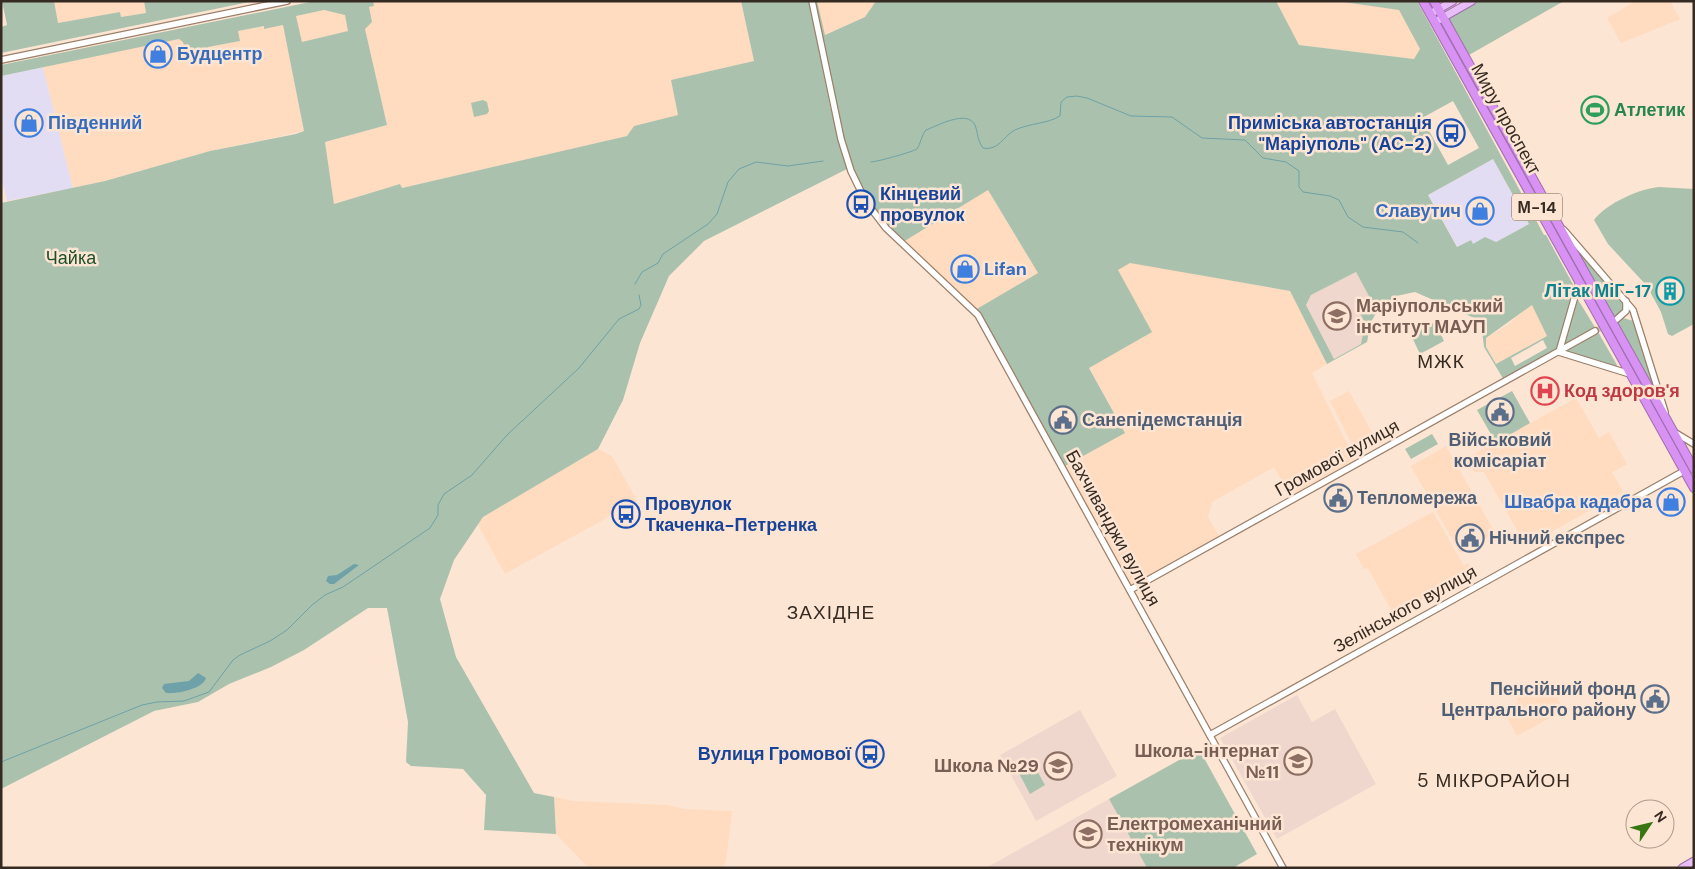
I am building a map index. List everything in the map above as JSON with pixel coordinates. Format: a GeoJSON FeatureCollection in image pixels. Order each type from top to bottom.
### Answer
{"type":"FeatureCollection","features":[{"type":"Feature","properties":{"kind":"highway","name":"Миру проспект"},"geometry":{"type":"LineString","coordinates":[[1423,1],[1694,488]]}},
{"type":"Feature","properties":{"kind":"highway","name":"Миру проспект"},"geometry":{"type":"LineString","coordinates":[[1434,1],[1693,467]]}},
{"type":"Feature","properties":{"kind":"highway"},"geometry":{"type":"LineString","coordinates":[[1463,73],[1471,69]]}},
{"type":"Feature","properties":{"kind":"highway","name":"Зелінського вулиця"},"geometry":{"type":"LineString","coordinates":[[1684,471],[1693,467]]}},
{"type":"Feature","properties":{"kind":"main road"},"geometry":{"type":"LineString","coordinates":[[1430,14],[1454,1]]}},
{"type":"Feature","properties":{"kind":"main road"},"geometry":{"type":"LineString","coordinates":[[1434,22],[1472,1]]}},
{"type":"Feature","properties":{"kind":"main road"},"geometry":{"type":"LineString","coordinates":[[1682,868],[1694,861]]}},
{"type":"Feature","properties":{"kind":"street"},"geometry":{"type":"LineString","coordinates":[[1,60],[287,1]]}},
{"type":"Feature","properties":{"kind":"street","name":"Бахчиванджи вулиця"},"geometry":{"type":"LineString","coordinates":[[812,1],[841,139],[866,202],[886,228],[978,315],[1283,868]]}},
{"type":"Feature","properties":{"kind":"street"},"geometry":{"type":"LineString","coordinates":[[1556,220],[1626,299],[1639,323],[1668,422]]}},
{"type":"Feature","properties":{"kind":"street"},"geometry":{"type":"LineString","coordinates":[[1579,282],[1559,352],[1630,374]]}},
{"type":"Feature","properties":{"kind":"street"},"geometry":{"type":"LineString","coordinates":[[1626,299],[1627,309],[1620,318],[1631,316],[1639,323]]}},
{"type":"Feature","properties":{"kind":"street","name":"Громової вулиця"},"geometry":{"type":"LineString","coordinates":[[1130,590],[1595,331]]}},
{"type":"Feature","properties":{"kind":"street"},"geometry":{"type":"LineString","coordinates":[[1673,431],[1694,444]]}},
{"type":"Feature","properties":{"kind":"street","name":"Зелінського вулиця"},"geometry":{"type":"LineString","coordinates":[[1210,735],[1684,471]]}},
{"type":"Feature","properties":{"kind":"shaded area"},"geometry":{"type":"Polygon","coordinates":[[[54,1],[144,1],[146,13],[121,17],[120,12],[58,23],[54,1]]]}},
{"type":"Feature","properties":{"kind":"shaded area"},"geometry":{"type":"Polygon","coordinates":[[[373,1],[741,1],[754,61],[671,80],[678,115],[634,126],[627,136],[401,188],[400,184],[334,204],[325,142],[387,125],[365,29],[369,7],[373,1]]]}},
{"type":"Feature","properties":{"kind":"shaded area"},"geometry":{"type":"Polygon","coordinates":[[[817,1],[876,1],[865,17],[824,35],[817,1]]]}},
{"type":"Feature","properties":{"kind":"shaded area"},"geometry":{"type":"Polygon","coordinates":[[[1276,1],[1336,1],[1399,10],[1420,49],[1415,59],[1299,45],[1276,1]]]}},
{"type":"Feature","properties":{"kind":"shaded area"},"geometry":{"type":"Polygon","coordinates":[[[1636,1],[1670,1],[1680,19],[1621,43],[1607,18],[1636,1]]]}},
{"type":"Feature","properties":{"kind":"shaded area"},"geometry":{"type":"Polygon","coordinates":[[[324,10],[345,14],[349,31],[302,42],[296,16],[324,10]]]}},
{"type":"Feature","properties":{"kind":"shaded area"},"geometry":{"type":"Polygon","coordinates":[[[283,25],[304,131],[210,151],[105,181],[73,188],[43,67],[179,39],[208,50],[208,47],[239,41],[238,31],[264,26],[264,29],[283,25]]]}},
{"type":"Feature","properties":{"kind":"shaded area","name":"Південний"},"geometry":{"type":"Polygon","coordinates":[[[43,67],[73,188],[7,201],[1,175],[1,76],[43,67]]]}},
{"type":"Feature","properties":{"kind":"shaded area","name":"Славутич"},"geometry":{"type":"Polygon","coordinates":[[[1493,159],[1529,224],[1496,242],[1473,244],[1470,240],[1458,248],[1428,195],[1493,159]]]}},
{"type":"Feature","properties":{"kind":"shaded area"},"geometry":{"type":"Polygon","coordinates":[[[988,190],[1038,273],[975,310],[903,242],[988,190]]]}},
{"type":"Feature","properties":{"kind":"shaded area"},"geometry":{"type":"Polygon","coordinates":[[[1130,262],[1290,291],[1327,364],[1312,373],[1356,462],[1292,497],[1274,467],[1212,502],[1208,517],[1219,537],[1131,586],[1065,466],[1125,433],[1089,367],[1117,270],[1130,262]]]}},
{"type":"Feature","properties":{"kind":"shaded area","name":"Маріупольський інститут МАУП"},"geometry":{"type":"Polygon","coordinates":[[[1356,272],[1371,300],[1361,344],[1334,359],[1306,305],[1311,295],[1356,272]]]}},
{"type":"Feature","properties":{"kind":"shaded area"},"geometry":{"type":"Polygon","coordinates":[[[1532,304],[1547,336],[1496,364],[1486,347],[1486,338],[1506,326],[1532,304]]]}},
{"type":"Feature","properties":{"kind":"shaded area"},"geometry":{"type":"Polygon","coordinates":[[[1349,391],[1375,438],[1355,450],[1330,401],[1349,391]]]}},
{"type":"Feature","properties":{"kind":"shaded area"},"geometry":{"type":"Polygon","coordinates":[[[1576,398],[1599,438],[1609,432],[1627,464],[1612,472],[1623,492],[1526,546],[1484,472],[1474,472],[1467,458],[1576,398]]]}},
{"type":"Feature","properties":{"kind":"shaded area"},"geometry":{"type":"Polygon","coordinates":[[[1446,446],[1495,533],[1460,553],[1411,466],[1446,446]]]}},
{"type":"Feature","properties":{"kind":"shaded area"},"geometry":{"type":"Polygon","coordinates":[[[598,449],[612,456],[637,501],[505,574],[478,525],[483,517],[598,449]]]}},
{"type":"Feature","properties":{"kind":"shaded area"},"geometry":{"type":"Polygon","coordinates":[[[1433,512],[1464,566],[1468,563],[1473,571],[1394,615],[1368,568],[1364,569],[1356,554],[1433,512]]]}},
{"type":"Feature","properties":{"kind":"shaded area"},"geometry":{"type":"Polygon","coordinates":[[[1549,684],[1564,710],[1517,736],[1503,710],[1518,702],[1516,697],[1524,692],[1527,697],[1549,684]]]}},
{"type":"Feature","properties":{"kind":"shaded area","name":"Школа-інтернат №11"},"geometry":{"type":"Polygon","coordinates":[[[1297,695],[1312,722],[1335,709],[1376,784],[1277,839],[1220,738],[1297,695]]]}},
{"type":"Feature","properties":{"kind":"shaded area","name":"Школа №29"},"geometry":{"type":"Polygon","coordinates":[[[1080,710],[1117,776],[1036,821],[1000,755],[1080,710]]]}},
{"type":"Feature","properties":{"kind":"shaded area"},"geometry":{"type":"Polygon","coordinates":[[[554,797],[572,801],[667,805],[684,809],[732,811],[726,861],[722,868],[589,868],[556,834],[554,797]]]}},
{"type":"Feature","properties":{"kind":"shaded area","name":"Електромеханічний технікум"},"geometry":{"type":"Polygon","coordinates":[[[1109,799],[1147,868],[986,868],[1109,799]]]}},
{"type":"Feature","properties":{"kind":"green space"},"geometry":{"type":"Polygon","coordinates":[[[2,1],[54,1],[58,23],[120,12],[121,17],[146,13],[144,1],[254,1],[1,53],[1,27],[7,25],[2,1]]]}},
{"type":"Feature","properties":{"kind":"green space","name":"Чайка"},"geometry":{"type":"Polygon","coordinates":[[[315,1],[373,1],[374,6],[369,7],[372,22],[365,29],[387,125],[325,142],[334,204],[400,184],[402,188],[627,136],[634,126],[678,115],[671,80],[754,61],[741,1],[809,1],[830,106],[847,169],[704,241],[669,276],[640,343],[623,400],[598,449],[483,517],[454,560],[440,599],[456,657],[534,793],[554,797],[556,834],[484,830],[486,795],[463,769],[411,766],[406,762],[408,722],[387,608],[368,608],[304,650],[271,667],[229,684],[198,702],[154,711],[1,789],[1,203],[105,181],[210,151],[304,131],[283,25],[264,29],[264,26],[238,31],[240,41],[208,47],[208,50],[186,53],[183,42],[179,39],[1,76],[1,65],[315,1]],[[324,10],[296,16],[302,42],[348,31],[345,15],[324,10]]]}},
{"type":"Feature","properties":{"kind":"green space"},"geometry":{"type":"Polygon","coordinates":[[[814,1],[817,1],[825,35],[865,17],[876,1],[1276,1],[1299,45],[1414,59],[1420,49],[1399,10],[1336,1],[1417,1],[1544,235],[1546,235],[1575,288],[1556,351],[1504,380],[1484,347],[1481,321],[1415,292],[1396,296],[1379,308],[1371,322],[1367,342],[1327,364],[1290,291],[1130,263],[1118,270],[1152,332],[1089,368],[1125,433],[1065,466],[989,329],[975,310],[1038,273],[988,190],[903,242],[889,228],[868,201],[849,157],[841,131],[814,1]],[[1453,101],[1422,118],[1448,165],[1479,148],[1453,101]],[[1493,159],[1428,195],[1457,247],[1471,240],[1473,244],[1485,237],[1496,242],[1529,224],[1493,159]],[[1356,272],[1311,295],[1306,305],[1334,359],[1361,344],[1365,323],[1357,307],[1371,300],[1356,272]],[[1532,305],[1486,338],[1486,347],[1496,364],[1547,336],[1532,305]],[[1543,340],[1511,358],[1515,366],[1547,348],[1543,340]]]}},
{"type":"Feature","properties":{"kind":"green space"},"geometry":{"type":"Polygon","coordinates":[[[1478,1],[1564,1],[1469,55],[1448,18],[1478,1]]]}},
{"type":"Feature","properties":{"kind":"green space"},"geometry":{"type":"Polygon","coordinates":[[[483,100],[487,102],[489,111],[487,114],[474,117],[471,103],[483,100]]]}},
{"type":"Feature","properties":{"kind":"green space"},"geometry":{"type":"Polygon","coordinates":[[[1659,187],[1694,189],[1694,324],[1672,336],[1668,334],[1661,312],[1647,286],[1608,244],[1594,220],[1607,208],[1624,198],[1659,187]]]}},
{"type":"Feature","properties":{"kind":"green space"},"geometry":{"type":"Polygon","coordinates":[[[1581,252],[1623,299],[1625,309],[1615,318],[1580,255],[1581,252]]]}},
{"type":"Feature","properties":{"kind":"green space"},"geometry":{"type":"Polygon","coordinates":[[[1577,298],[1596,329],[1563,347],[1577,298]]]}},
{"type":"Feature","properties":{"kind":"green space"},"geometry":{"type":"Polygon","coordinates":[[[1623,318],[1634,321],[1659,398],[1617,321],[1623,318]]]}},
{"type":"Feature","properties":{"kind":"green space"},"geometry":{"type":"Polygon","coordinates":[[[1435,322],[1444,341],[1420,354],[1411,335],[1435,322]]]}},
{"type":"Feature","properties":{"kind":"green space"},"geometry":{"type":"Polygon","coordinates":[[[1598,332],[1617,365],[1616,368],[1564,351],[1598,332]]]}},
{"type":"Feature","properties":{"kind":"green space"},"geometry":{"type":"Polygon","coordinates":[[[1512,391],[1530,423],[1496,443],[1477,410],[1512,391]]]}},
{"type":"Feature","properties":{"kind":"green space"},"geometry":{"type":"Polygon","coordinates":[[[1432,434],[1438,444],[1411,459],[1405,449],[1432,434]]]}},
{"type":"Feature","properties":{"kind":"green space"},"geometry":{"type":"Polygon","coordinates":[[[1199,749],[1257,854],[1233,868],[1147,868],[1109,799],[1199,749]]]}},
{"type":"Feature","properties":{"kind":"green space"},"geometry":{"type":"Polygon","coordinates":[[[1030,758],[1045,785],[1030,794],[1015,766],[1030,758]]]}},
{"type":"Feature","properties":{"kind":"water"},"geometry":{"type":"Polygon","coordinates":[[[354,564],[359,565],[334,584],[326,581],[328,576],[337,575],[354,564]]]}},
{"type":"Feature","properties":{"kind":"water"},"geometry":{"type":"Polygon","coordinates":[[[198,673],[206,678],[204,682],[195,688],[183,692],[166,693],[162,688],[164,684],[189,681],[198,673]]]}},
{"type":"Feature","properties":{"kind":"waterway"},"geometry":{"type":"LineString","coordinates":[[871,162],[917,149],[926,130],[959,118],[971,120],[975,125],[983,148],[993,147],[1015,130],[1050,121],[1060,116],[1061,102],[1067,97],[1077,96],[1087,98],[1131,116],[1172,117],[1202,138],[1245,140],[1263,158],[1286,162],[1299,171],[1299,187],[1303,192],[1330,196],[1339,200],[1348,217],[1363,227],[1403,232],[1418,243]]}},
{"type":"Feature","properties":{"kind":"waterway"},"geometry":{"type":"LineString","coordinates":[[635,284],[642,272],[658,263],[663,254],[708,224],[717,214],[728,182],[739,169],[756,162],[788,166],[823,161]]}},
{"type":"Feature","properties":{"kind":"waterway"},"geometry":{"type":"LineString","coordinates":[[1,762],[142,705],[157,702],[184,701],[209,692],[233,660],[287,630],[325,595],[343,587],[430,528],[438,515],[438,505],[444,494],[472,475],[507,435],[579,368],[619,319],[639,309],[641,305],[639,295]]}},
{"type":"Feature","properties":{"kind":"tunnel"},"geometry":{"type":"LineString","coordinates":[[1595,331],[1616,320]]}},
{"type":"Feature","properties":{"kind":"place","name":"Будцентр"},"geometry":{"type":"Point","coordinates":[158,54]}},
{"type":"Feature","properties":{"kind":"place","name":"Атлетик"},"geometry":{"type":"Point","coordinates":[1595,110]}},
{"type":"Feature","properties":{"kind":"place","name":"Південний"},"geometry":{"type":"Point","coordinates":[29,123]}},
{"type":"Feature","properties":{"kind":"place","name":"Приміська автостанція \"Маріуполь\" (АС-2)"},"geometry":{"type":"Point","coordinates":[1451,133]}},
{"type":"Feature","properties":{"kind":"place","name":"Кінцевий провулок"},"geometry":{"type":"Point","coordinates":[861,204]}},
{"type":"Feature","properties":{"kind":"place","name":"Славутич"},"geometry":{"type":"Point","coordinates":[1480,211]}},
{"type":"Feature","properties":{"kind":"place","name":"Lifan"},"geometry":{"type":"Point","coordinates":[965,269]}},
{"type":"Feature","properties":{"kind":"place","name":"Літак МіГ-17"},"geometry":{"type":"Point","coordinates":[1670,291]}},
{"type":"Feature","properties":{"kind":"place","name":"Маріупольський інститут МАУП"},"geometry":{"type":"Point","coordinates":[1337,316]}},
{"type":"Feature","properties":{"kind":"place","name":"Код здоров'я"},"geometry":{"type":"Point","coordinates":[1545,391]}},
{"type":"Feature","properties":{"kind":"place","name":"Військовий комісаріат"},"geometry":{"type":"Point","coordinates":[1500,412]}},
{"type":"Feature","properties":{"kind":"place","name":"Санепідемстанція"},"geometry":{"type":"Point","coordinates":[1063,420]}},
{"type":"Feature","properties":{"kind":"place","name":"Тепломережа"},"geometry":{"type":"Point","coordinates":[1338,498]}},
{"type":"Feature","properties":{"kind":"place","name":"Швабра кадабра"},"geometry":{"type":"Point","coordinates":[1671,502]}},
{"type":"Feature","properties":{"kind":"place","name":"Провулок Ткаченка-Петренка"},"geometry":{"type":"Point","coordinates":[626,514]}},
{"type":"Feature","properties":{"kind":"place","name":"Нічний експрес"},"geometry":{"type":"Point","coordinates":[1470,538]}},
{"type":"Feature","properties":{"kind":"place","name":"Пенсійний фонд Центрального району"},"geometry":{"type":"Point","coordinates":[1655,699]}},
{"type":"Feature","properties":{"kind":"place","name":"Вулиця Громової"},"geometry":{"type":"Point","coordinates":[870,754]}},
{"type":"Feature","properties":{"kind":"place","name":"Школа-інтернат №11"},"geometry":{"type":"Point","coordinates":[1298,761]}},
{"type":"Feature","properties":{"kind":"place","name":"Школа №29"},"geometry":{"type":"Point","coordinates":[1058,766]}},
{"type":"Feature","properties":{"kind":"place","name":"Електромеханічний технікум"},"geometry":{"type":"Point","coordinates":[1088,834]}},
{"type":"Feature","properties":{"kind":"district","name":"МЖК"},"geometry":{"type":"Point","coordinates":[1441,361]}},
{"type":"Feature","properties":{"kind":"district","name":"ЗАХІДНЕ"},"geometry":{"type":"Point","coordinates":[831,612]}},
{"type":"Feature","properties":{"kind":"district","name":"5 МІКРОРАЙОН"},"geometry":{"type":"Point","coordinates":[1494,780]}}]}
